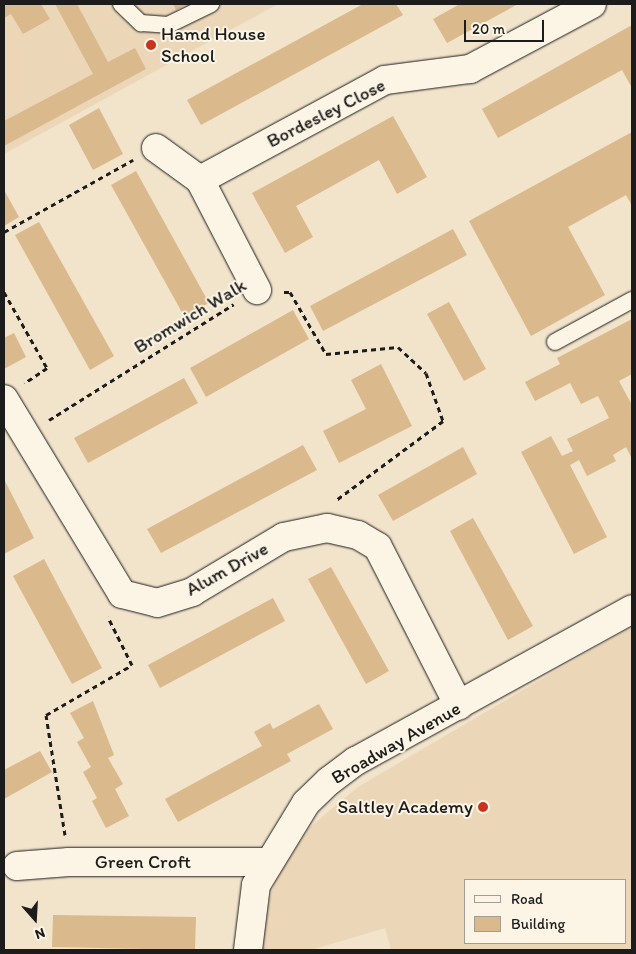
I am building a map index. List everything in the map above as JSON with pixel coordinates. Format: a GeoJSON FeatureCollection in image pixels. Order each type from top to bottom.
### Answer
{"type":"FeatureCollection","features":[{"type":"Feature","properties":{"kind":"street","name":"Bordesley Close"},"geometry":{"type":"LineString","coordinates":[[200,180],[385,80],[470,69],[592,4]]}},
{"type":"Feature","properties":{"kind":"street"},"geometry":{"type":"LineString","coordinates":[[156,148],[200,180],[257,290]]}},
{"type":"Feature","properties":{"kind":"street"},"geometry":{"type":"LineString","coordinates":[[11,394],[25,435],[122,594]]}},
{"type":"Feature","properties":{"kind":"street","name":"Alum Drive"},"geometry":{"type":"LineString","coordinates":[[122,594],[157,603],[192,592],[284,537],[327,528],[358,535],[382,555],[459,706]]}},
{"type":"Feature","properties":{"kind":"street","name":"Broadway Avenue"},"geometry":{"type":"LineString","coordinates":[[248,950],[256,884],[306,803],[328,781],[632,609]]}},
{"type":"Feature","properties":{"kind":"street","name":"Green Croft"},"geometry":{"type":"LineString","coordinates":[[17,866],[69,862],[268,862]]}},
{"type":"Feature","properties":{"kind":"lane"},"geometry":{"type":"LineString","coordinates":[[121,4],[141,23],[168,25],[211,4]]}},
{"type":"Feature","properties":{"kind":"lane"},"geometry":{"type":"LineString","coordinates":[[555,342],[632,300]]}},
{"type":"Feature","properties":{"kind":"path"},"geometry":{"type":"LineString","coordinates":[[4,232],[156,148]]}},
{"type":"Feature","properties":{"kind":"path","name":"Bromwich Walk"},"geometry":{"type":"LineString","coordinates":[[25,435],[257,290],[290,292],[326,354],[398,347],[426,373],[443,421],[332,503]]}},
{"type":"Feature","properties":{"kind":"path"},"geometry":{"type":"LineString","coordinates":[[4,292],[47,368],[11,394]]}},
{"type":"Feature","properties":{"kind":"path"},"geometry":{"type":"LineString","coordinates":[[69,862],[46,715],[132,665],[107,616],[122,594]]}},
{"type":"Feature","properties":{"kind":"shaded area"},"geometry":{"type":"Polygon","coordinates":[[[4,4],[278,4],[4,154],[4,4]]]}},
{"type":"Feature","properties":{"kind":"shaded area","name":"Saltley Academy"},"geometry":{"type":"Polygon","coordinates":[[[632,626],[632,950],[391,950],[385,928],[311,950],[262,950],[263,920],[277,876],[309,828],[358,787],[632,626]]]}},
{"type":"Feature","properties":{"kind":"building"},"geometry":{"type":"Polygon","coordinates":[[[4,4],[41,4],[50,19],[23,34],[11,14],[4,18],[4,4]]]}},
{"type":"Feature","properties":{"kind":"building"},"geometry":{"type":"Polygon","coordinates":[[[55,4],[77,4],[108,62],[135,48],[146,69],[4,146],[4,121],[93,74],[55,4]]]}},
{"type":"Feature","properties":{"kind":"building"},"geometry":{"type":"Polygon","coordinates":[[[173,4],[187,4],[176,10],[173,4]]]}},
{"type":"Feature","properties":{"kind":"building"},"geometry":{"type":"Polygon","coordinates":[[[363,4],[396,4],[403,15],[201,125],[187,100],[363,4]]]}},
{"type":"Feature","properties":{"kind":"building"},"geometry":{"type":"Polygon","coordinates":[[[460,4],[518,4],[447,43],[433,19],[460,4]]]}},
{"type":"Feature","properties":{"kind":"building"},"geometry":{"type":"Polygon","coordinates":[[[632,25],[632,88],[622,70],[498,138],[482,109],[632,25]]]}},
{"type":"Feature","properties":{"kind":"building"},"geometry":{"type":"Polygon","coordinates":[[[99,108],[123,154],[93,170],[69,125],[99,108]]]}},
{"type":"Feature","properties":{"kind":"building"},"geometry":{"type":"Polygon","coordinates":[[[393,116],[427,177],[397,194],[379,160],[296,206],[313,237],[285,253],[252,193],[393,116]]]}},
{"type":"Feature","properties":{"kind":"building"},"geometry":{"type":"Polygon","coordinates":[[[632,132],[632,206],[626,195],[568,227],[605,295],[531,336],[469,221],[632,132]]]}},
{"type":"Feature","properties":{"kind":"building"},"geometry":{"type":"Polygon","coordinates":[[[136,171],[209,303],[184,316],[111,185],[136,171]]]}},
{"type":"Feature","properties":{"kind":"building"},"geometry":{"type":"Polygon","coordinates":[[[4,190],[19,217],[4,226],[4,190]]]}},
{"type":"Feature","properties":{"kind":"building"},"geometry":{"type":"Polygon","coordinates":[[[39,222],[114,356],[90,370],[15,235],[39,222]]]}},
{"type":"Feature","properties":{"kind":"building"},"geometry":{"type":"Polygon","coordinates":[[[453,229],[467,255],[323,331],[310,306],[453,229]]]}},
{"type":"Feature","properties":{"kind":"building"},"geometry":{"type":"Polygon","coordinates":[[[449,302],[486,369],[464,381],[427,314],[449,302]]]}},
{"type":"Feature","properties":{"kind":"building"},"geometry":{"type":"Polygon","coordinates":[[[293,310],[309,339],[206,397],[190,368],[293,310]]]}},
{"type":"Feature","properties":{"kind":"building"},"geometry":{"type":"Polygon","coordinates":[[[632,319],[632,374],[619,381],[632,405],[632,459],[626,447],[613,455],[616,461],[587,476],[579,460],[570,465],[607,537],[574,554],[521,452],[551,436],[562,456],[573,451],[567,439],[609,418],[598,396],[581,404],[570,383],[535,401],[525,382],[560,364],[557,358],[632,319]]]}},
{"type":"Feature","properties":{"kind":"building"},"geometry":{"type":"Polygon","coordinates":[[[14,333],[26,357],[4,369],[4,338],[14,333]]]}},
{"type":"Feature","properties":{"kind":"building"},"geometry":{"type":"Polygon","coordinates":[[[381,364],[412,426],[339,463],[323,431],[366,409],[351,380],[381,364]]]}},
{"type":"Feature","properties":{"kind":"building"},"geometry":{"type":"Polygon","coordinates":[[[184,378],[198,403],[88,463],[74,438],[184,378]]]}},
{"type":"Feature","properties":{"kind":"building"},"geometry":{"type":"Polygon","coordinates":[[[303,445],[317,470],[161,553],[147,529],[303,445]]]}},
{"type":"Feature","properties":{"kind":"building"},"geometry":{"type":"Polygon","coordinates":[[[463,447],[477,474],[393,521],[378,495],[463,447]]]}},
{"type":"Feature","properties":{"kind":"building"},"geometry":{"type":"Polygon","coordinates":[[[4,479],[34,538],[4,554],[4,479]]]}},
{"type":"Feature","properties":{"kind":"building"},"geometry":{"type":"Polygon","coordinates":[[[473,518],[533,626],[508,640],[450,531],[473,518]]]}},
{"type":"Feature","properties":{"kind":"building"},"geometry":{"type":"Polygon","coordinates":[[[44,559],[102,668],[72,684],[13,576],[44,559]]]}},
{"type":"Feature","properties":{"kind":"building"},"geometry":{"type":"Polygon","coordinates":[[[331,567],[389,671],[366,684],[308,579],[331,567]]]}},
{"type":"Feature","properties":{"kind":"building"},"geometry":{"type":"Polygon","coordinates":[[[273,598],[285,621],[160,688],[148,665],[273,598]]]}},
{"type":"Feature","properties":{"kind":"building"},"geometry":{"type":"Polygon","coordinates":[[[93,701],[114,755],[108,758],[123,784],[115,789],[129,816],[106,828],[92,801],[97,798],[83,772],[91,767],[77,742],[84,738],[70,713],[93,701]]]}},
{"type":"Feature","properties":{"kind":"building"},"geometry":{"type":"Polygon","coordinates":[[[319,704],[333,729],[287,754],[291,761],[178,822],[165,799],[262,746],[254,732],[270,723],[273,729],[319,704]]]}},
{"type":"Feature","properties":{"kind":"building"},"geometry":{"type":"Polygon","coordinates":[[[40,751],[52,772],[4,799],[4,770],[40,751]]]}},
{"type":"Feature","properties":{"kind":"building"},"geometry":{"type":"Polygon","coordinates":[[[53,915],[196,917],[195,950],[52,947],[53,915]]]}},
{"type":"Feature","properties":{"kind":"place","name":"Hamd House School"},"geometry":{"type":"Point","coordinates":[151,45]}},
{"type":"Feature","properties":{"kind":"place","name":"Saltley Academy"},"geometry":{"type":"Point","coordinates":[483,807]}}]}
